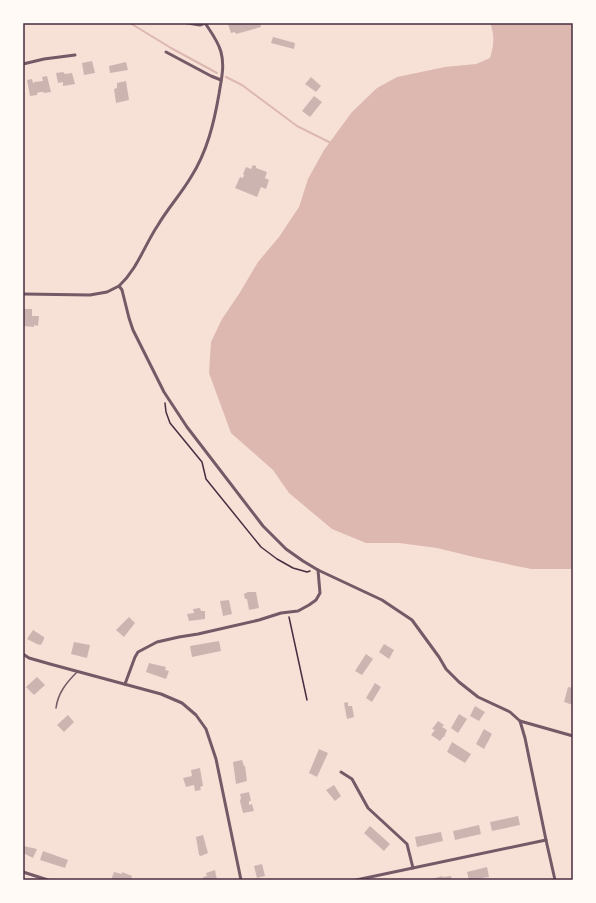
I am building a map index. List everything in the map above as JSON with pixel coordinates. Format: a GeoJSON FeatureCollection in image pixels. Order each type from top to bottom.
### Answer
{"type":"FeatureCollection","features":[{"type":"Feature","properties":{"kind":"street"},"geometry":{"type":"LineString","coordinates":[[23,294],[90,295],[107,292],[119,286],[127,278],[139,261],[157,226],[191,177],[201,158],[213,125],[224,66],[221,51],[215,38],[205,23],[187,23]]}},
{"type":"Feature","properties":{"kind":"street"},"geometry":{"type":"LineString","coordinates":[[166,52],[211,76],[222,80]]}},
{"type":"Feature","properties":{"kind":"street"},"geometry":{"type":"LineString","coordinates":[[23,64],[44,59],[75,55]]}},
{"type":"Feature","properties":{"kind":"street"},"geometry":{"type":"LineString","coordinates":[[119,286],[122,290],[129,318],[134,330],[164,392],[187,428],[263,526],[286,548],[318,570],[382,600],[412,620],[446,669],[459,682],[478,697],[510,712],[520,721],[573,736]]}},
{"type":"Feature","properties":{"kind":"street"},"geometry":{"type":"LineString","coordinates":[[125,684],[138,652],[157,642],[259,620],[281,613],[298,611],[316,600],[320,593],[318,570]]}},
{"type":"Feature","properties":{"kind":"street"},"geometry":{"type":"LineString","coordinates":[[23,654],[29,658],[77,672],[161,694],[182,703],[196,715],[206,729],[216,759],[241,880]]}},
{"type":"Feature","properties":{"kind":"street"},"geometry":{"type":"LineString","coordinates":[[520,721],[556,880]]}},
{"type":"Feature","properties":{"kind":"street"},"geometry":{"type":"LineString","coordinates":[[341,772],[352,779],[368,808],[407,844],[413,868]]}},
{"type":"Feature","properties":{"kind":"street"},"geometry":{"type":"LineString","coordinates":[[356,880],[546,840]]}},
{"type":"Feature","properties":{"kind":"street"},"geometry":{"type":"LineString","coordinates":[[23,872],[48,880]]}},
{"type":"Feature","properties":{"kind":"lane"},"geometry":{"type":"LineString","coordinates":[[56,708],[57,700],[60,694],[66,684],[77,672]]}},
{"type":"Feature","properties":{"kind":"path"},"geometry":{"type":"LineString","coordinates":[[164,392],[166,412],[170,423],[202,462],[206,479],[261,547],[293,568],[307,572],[318,570]]}},
{"type":"Feature","properties":{"kind":"path"},"geometry":{"type":"LineString","coordinates":[[288,613],[307,700]]}},
{"type":"Feature","properties":{"kind":"shaded area"},"geometry":{"type":"Polygon","coordinates":[[[490,23],[573,23],[573,569],[531,569],[437,548],[399,543],[366,543],[332,529],[289,493],[273,470],[231,433],[209,373],[211,342],[222,319],[258,262],[279,237],[299,207],[308,179],[324,150],[352,112],[377,88],[397,77],[445,67],[476,64],[490,58],[493,32],[490,23]]]}},
{"type":"Feature","properties":{"kind":"building"},"geometry":{"type":"Polygon","coordinates":[[[260,23],[261,27],[236,34],[235,32],[231,33],[228,24],[260,23]]]}},
{"type":"Feature","properties":{"kind":"building"},"geometry":{"type":"Polygon","coordinates":[[[273,37],[295,43],[294,49],[271,43],[273,37]]]}},
{"type":"Feature","properties":{"kind":"building"},"geometry":{"type":"Polygon","coordinates":[[[92,61],[95,73],[84,75],[82,63],[92,61]]]}},
{"type":"Feature","properties":{"kind":"building"},"geometry":{"type":"Polygon","coordinates":[[[126,62],[128,70],[110,73],[109,66],[126,62]]]}},
{"type":"Feature","properties":{"kind":"building"},"geometry":{"type":"Polygon","coordinates":[[[63,72],[65,74],[72,73],[75,84],[63,86],[63,82],[58,83],[56,73],[63,72]]]}},
{"type":"Feature","properties":{"kind":"building"},"geometry":{"type":"Polygon","coordinates":[[[47,76],[51,92],[40,92],[37,93],[37,95],[30,96],[27,80],[32,79],[34,83],[43,81],[42,77],[47,76]]]}},
{"type":"Feature","properties":{"kind":"building"},"geometry":{"type":"Polygon","coordinates":[[[311,77],[321,86],[316,92],[305,84],[311,77]]]}},
{"type":"Feature","properties":{"kind":"building"},"geometry":{"type":"Polygon","coordinates":[[[126,81],[129,100],[116,103],[114,89],[117,88],[117,83],[126,81]]]}},
{"type":"Feature","properties":{"kind":"building"},"geometry":{"type":"Polygon","coordinates":[[[314,96],[322,102],[310,117],[302,111],[314,96]]]}},
{"type":"Feature","properties":{"kind":"building"},"geometry":{"type":"Polygon","coordinates":[[[253,165],[256,166],[256,168],[267,172],[265,178],[269,180],[266,189],[261,187],[257,197],[235,188],[240,177],[243,178],[246,167],[251,169],[253,165]]]}},
{"type":"Feature","properties":{"kind":"building"},"geometry":{"type":"Polygon","coordinates":[[[24,309],[32,309],[32,316],[39,316],[38,326],[23,326],[24,309]]]}},
{"type":"Feature","properties":{"kind":"building"},"geometry":{"type":"Polygon","coordinates":[[[248,592],[256,592],[259,608],[249,610],[247,599],[245,599],[244,594],[248,592]]]}},
{"type":"Feature","properties":{"kind":"building"},"geometry":{"type":"Polygon","coordinates":[[[229,600],[232,614],[223,616],[220,601],[229,600]]]}},
{"type":"Feature","properties":{"kind":"building"},"geometry":{"type":"Polygon","coordinates":[[[200,608],[201,611],[205,611],[205,619],[189,621],[187,614],[194,613],[193,609],[200,608]]]}},
{"type":"Feature","properties":{"kind":"building"},"geometry":{"type":"Polygon","coordinates":[[[129,617],[135,623],[124,637],[116,630],[129,617]]]}},
{"type":"Feature","properties":{"kind":"building"},"geometry":{"type":"Polygon","coordinates":[[[33,630],[44,637],[41,645],[27,639],[33,630]]]}},
{"type":"Feature","properties":{"kind":"building"},"geometry":{"type":"Polygon","coordinates":[[[219,641],[221,651],[192,657],[190,646],[219,641]]]}},
{"type":"Feature","properties":{"kind":"building"},"geometry":{"type":"Polygon","coordinates":[[[74,642],[90,645],[87,658],[71,654],[74,642]]]}},
{"type":"Feature","properties":{"kind":"building"},"geometry":{"type":"Polygon","coordinates":[[[384,644],[394,650],[389,659],[379,652],[384,644]]]}},
{"type":"Feature","properties":{"kind":"building"},"geometry":{"type":"Polygon","coordinates":[[[366,654],[373,659],[362,675],[355,671],[366,654]]]}},
{"type":"Feature","properties":{"kind":"building"},"geometry":{"type":"Polygon","coordinates":[[[149,663],[166,667],[165,670],[169,671],[166,679],[146,672],[149,663]]]}},
{"type":"Feature","properties":{"kind":"building"},"geometry":{"type":"Polygon","coordinates":[[[37,677],[45,685],[34,695],[26,687],[37,677]]]}},
{"type":"Feature","properties":{"kind":"building"},"geometry":{"type":"Polygon","coordinates":[[[375,683],[381,687],[372,702],[366,698],[375,683]]]}},
{"type":"Feature","properties":{"kind":"building"},"geometry":{"type":"Polygon","coordinates":[[[568,687],[573,688],[573,705],[564,702],[568,687]]]}},
{"type":"Feature","properties":{"kind":"building"},"geometry":{"type":"Polygon","coordinates":[[[348,702],[348,706],[352,706],[354,717],[347,719],[344,703],[348,702]]]}},
{"type":"Feature","properties":{"kind":"building"},"geometry":{"type":"Polygon","coordinates":[[[475,706],[485,712],[479,721],[470,716],[475,706]]]}},
{"type":"Feature","properties":{"kind":"building"},"geometry":{"type":"Polygon","coordinates":[[[459,714],[467,719],[458,733],[451,728],[459,714]]]}},
{"type":"Feature","properties":{"kind":"building"},"geometry":{"type":"Polygon","coordinates":[[[68,715],[74,722],[64,732],[57,725],[68,715]]]}},
{"type":"Feature","properties":{"kind":"building"},"geometry":{"type":"Polygon","coordinates":[[[438,721],[444,725],[442,727],[447,730],[444,737],[440,741],[431,735],[435,730],[432,729],[438,721]]]}},
{"type":"Feature","properties":{"kind":"building"},"geometry":{"type":"Polygon","coordinates":[[[484,729],[492,734],[484,749],[476,744],[484,729]]]}},
{"type":"Feature","properties":{"kind":"building"},"geometry":{"type":"Polygon","coordinates":[[[452,742],[471,754],[465,763],[447,752],[452,742]]]}},
{"type":"Feature","properties":{"kind":"building"},"geometry":{"type":"Polygon","coordinates":[[[319,749],[328,753],[317,777],[309,773],[319,749]]]}},
{"type":"Feature","properties":{"kind":"building"},"geometry":{"type":"Polygon","coordinates":[[[242,760],[245,766],[247,781],[236,784],[233,762],[242,760]]]}},
{"type":"Feature","properties":{"kind":"building"},"geometry":{"type":"Polygon","coordinates":[[[200,768],[203,786],[200,787],[201,790],[195,791],[194,785],[186,787],[183,778],[192,776],[191,770],[200,768]]]}},
{"type":"Feature","properties":{"kind":"building"},"geometry":{"type":"Polygon","coordinates":[[[334,785],[341,796],[335,801],[326,790],[334,785]]]}},
{"type":"Feature","properties":{"kind":"building"},"geometry":{"type":"Polygon","coordinates":[[[249,792],[251,801],[249,801],[249,805],[252,804],[254,811],[243,813],[240,794],[249,792]]]}},
{"type":"Feature","properties":{"kind":"building"},"geometry":{"type":"Polygon","coordinates":[[[518,816],[520,825],[492,831],[490,822],[518,816]]]}},
{"type":"Feature","properties":{"kind":"building"},"geometry":{"type":"Polygon","coordinates":[[[479,825],[481,834],[455,840],[453,831],[479,825]]]}},
{"type":"Feature","properties":{"kind":"building"},"geometry":{"type":"Polygon","coordinates":[[[370,826],[390,844],[384,851],[364,833],[370,826]]]}},
{"type":"Feature","properties":{"kind":"building"},"geometry":{"type":"Polygon","coordinates":[[[441,832],[443,841],[417,847],[415,837],[441,832]]]}},
{"type":"Feature","properties":{"kind":"building"},"geometry":{"type":"Polygon","coordinates":[[[203,835],[208,853],[201,856],[199,855],[196,837],[203,835]]]}},
{"type":"Feature","properties":{"kind":"building"},"geometry":{"type":"Polygon","coordinates":[[[23,846],[37,849],[33,858],[23,853],[23,846]]]}},
{"type":"Feature","properties":{"kind":"building"},"geometry":{"type":"Polygon","coordinates":[[[43,851],[68,860],[65,868],[40,860],[43,851]]]}},
{"type":"Feature","properties":{"kind":"building"},"geometry":{"type":"Polygon","coordinates":[[[262,864],[265,876],[257,878],[254,866],[262,864]]]}},
{"type":"Feature","properties":{"kind":"building"},"geometry":{"type":"Polygon","coordinates":[[[487,867],[489,877],[469,880],[467,872],[487,867]]]}},
{"type":"Feature","properties":{"kind":"building"},"geometry":{"type":"Polygon","coordinates":[[[215,870],[217,880],[204,880],[203,877],[207,876],[206,873],[215,870]]]}},
{"type":"Feature","properties":{"kind":"building"},"geometry":{"type":"Polygon","coordinates":[[[114,872],[122,874],[122,872],[132,876],[131,880],[111,880],[114,872]]]}},
{"type":"Feature","properties":{"kind":"building"},"geometry":{"type":"Polygon","coordinates":[[[442,876],[451,876],[452,880],[428,880],[442,876]]]}},
{"type":"Feature","properties":{"kind":"waterway"},"geometry":{"type":"LineString","coordinates":[[130,23],[171,48],[217,73]]}},
{"type":"Feature","properties":{"kind":"waterway"},"geometry":{"type":"LineString","coordinates":[[226,77],[242,85],[297,126],[329,142]]}}]}
